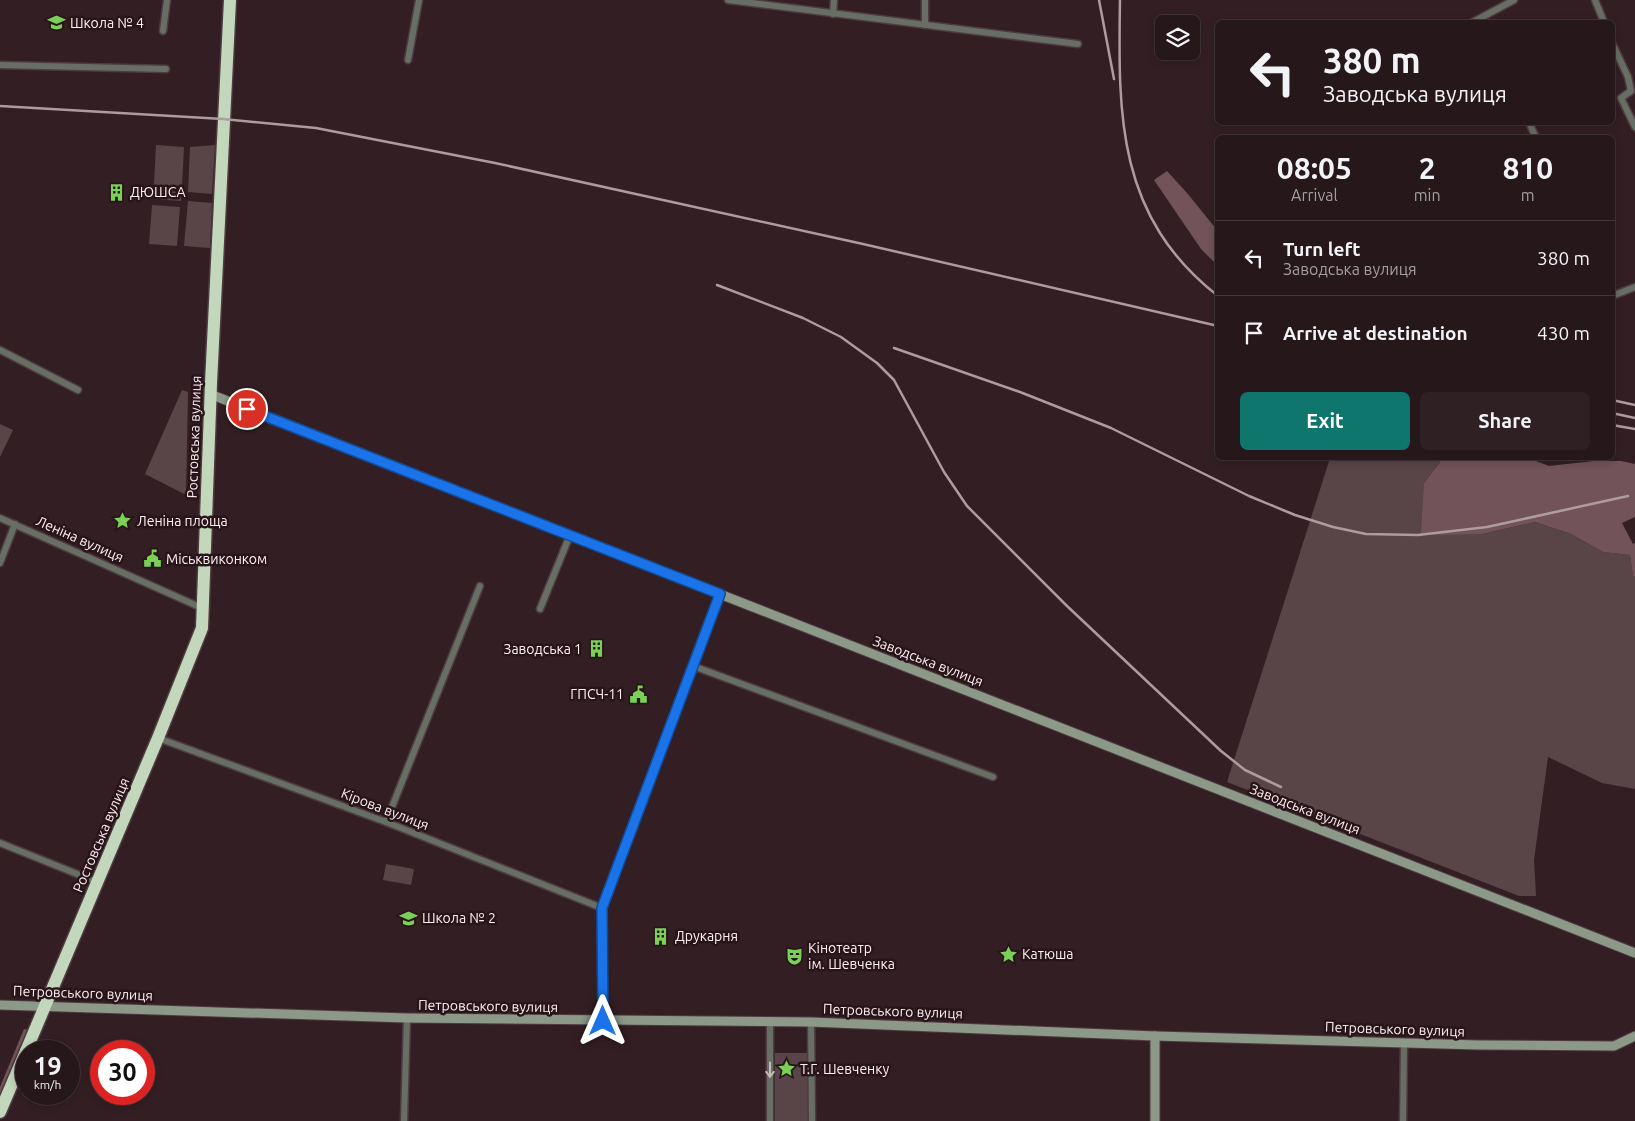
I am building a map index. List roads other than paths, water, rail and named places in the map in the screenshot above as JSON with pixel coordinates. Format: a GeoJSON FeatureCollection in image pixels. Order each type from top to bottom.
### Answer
{"type":"FeatureCollection","features":[{"type":"Feature","properties":{"kind":"highway","name":"Ростовська вулиця"},"geometry":{"type":"LineString","coordinates":[[31,1040],[158,738],[202,628],[210,394],[230,0]]}},
{"type":"Feature","properties":{"kind":"highway","name":"Ростовська вулиця"},"geometry":{"type":"LineString","coordinates":[[0,1112],[15,1077]]}},
{"type":"Feature","properties":{"kind":"main road","name":"Заводська вулиця"},"geometry":{"type":"LineString","coordinates":[[210,394],[1635,953]]}},
{"type":"Feature","properties":{"kind":"main road","name":"Петровського вулиця"},"geometry":{"type":"LineString","coordinates":[[0,1005],[407,1018],[811,1022],[1155,1036],[1404,1043],[1614,1046],[1634,1039]]}},
{"type":"Feature","properties":{"kind":"main road"},"geometry":{"type":"LineString","coordinates":[[1155,1036],[1155,1121]]}},
{"type":"Feature","properties":{"kind":"street"},"geometry":{"type":"LineString","coordinates":[[163,31],[167,0]]}},
{"type":"Feature","properties":{"kind":"street"},"geometry":{"type":"LineString","coordinates":[[408,60],[419,0]]}},
{"type":"Feature","properties":{"kind":"street"},"geometry":{"type":"LineString","coordinates":[[728,0],[1078,44]]}},
{"type":"Feature","properties":{"kind":"street"},"geometry":{"type":"LineString","coordinates":[[834,0],[834,14]]}},
{"type":"Feature","properties":{"kind":"street"},"geometry":{"type":"LineString","coordinates":[[925,0],[925,25]]}},
{"type":"Feature","properties":{"kind":"street"},"geometry":{"type":"LineString","coordinates":[[1483,20],[1514,0]]}},
{"type":"Feature","properties":{"kind":"street"},"geometry":{"type":"LineString","coordinates":[[1595,0],[1603,20]]}},
{"type":"Feature","properties":{"kind":"street"},"geometry":{"type":"LineString","coordinates":[[1615,49],[1628,77],[1630,91],[1621,98],[1635,127]]}},
{"type":"Feature","properties":{"kind":"street"},"geometry":{"type":"LineString","coordinates":[[0,65],[166,69]]}},
{"type":"Feature","properties":{"kind":"street"},"geometry":{"type":"LineString","coordinates":[[1615,295],[1635,287]]}},
{"type":"Feature","properties":{"kind":"street"},"geometry":{"type":"LineString","coordinates":[[0,350],[78,390]]}},
{"type":"Feature","properties":{"kind":"street","name":"Леніна вулиця"},"geometry":{"type":"LineString","coordinates":[[0,518],[203,608]]}},
{"type":"Feature","properties":{"kind":"street"},"geometry":{"type":"LineString","coordinates":[[0,563],[16,524]]}},
{"type":"Feature","properties":{"kind":"street"},"geometry":{"type":"LineString","coordinates":[[540,609],[570,535]]}},
{"type":"Feature","properties":{"kind":"street"},"geometry":{"type":"LineString","coordinates":[[386,822],[480,586]]}},
{"type":"Feature","properties":{"kind":"street"},"geometry":{"type":"LineString","coordinates":[[603,1021],[602,908],[720,594]]}},
{"type":"Feature","properties":{"kind":"street"},"geometry":{"type":"LineString","coordinates":[[693,666],[993,776]]}},
{"type":"Feature","properties":{"kind":"street","name":"Кірова вулиця"},"geometry":{"type":"LineString","coordinates":[[158,738],[386,822],[602,908]]}},
{"type":"Feature","properties":{"kind":"street"},"geometry":{"type":"LineString","coordinates":[[0,843],[97,882]]}},
{"type":"Feature","properties":{"kind":"street"},"geometry":{"type":"LineString","coordinates":[[404,1121],[407,1018]]}},
{"type":"Feature","properties":{"kind":"street"},"geometry":{"type":"LineString","coordinates":[[770,1021],[770,1121]]}},
{"type":"Feature","properties":{"kind":"street"},"geometry":{"type":"LineString","coordinates":[[811,1022],[812,1121]]}},
{"type":"Feature","properties":{"kind":"street"},"geometry":{"type":"LineString","coordinates":[[1403,1121],[1404,1043]]}},
{"type":"Feature","properties":{"kind":"railway"},"geometry":{"type":"LineString","coordinates":[[1099,0],[1114,79]]}},
{"type":"Feature","properties":{"kind":"railway"},"geometry":{"type":"LineString","coordinates":[[1120,0],[1120,84],[1123,124],[1130,162],[1142,198],[1160,233],[1185,265],[1215,293]]}},
{"type":"Feature","properties":{"kind":"railway"},"geometry":{"type":"LineString","coordinates":[[0,106],[223,119],[316,128],[495,163],[863,244],[1215,325]]}},
{"type":"Feature","properties":{"kind":"railway"},"geometry":{"type":"LineString","coordinates":[[717,285],[803,318],[841,337],[877,363],[894,380],[944,472],[967,506],[1067,606],[1221,751],[1245,770],[1281,787]]}},
{"type":"Feature","properties":{"kind":"railway"},"geometry":{"type":"LineString","coordinates":[[894,348],[1020,392],[1111,428],[1249,496],[1295,515],[1333,527],[1366,534],[1418,535],[1487,527],[1628,496]]}},
{"type":"Feature","properties":{"kind":"railway"},"geometry":{"type":"LineString","coordinates":[[1615,401],[1635,405]]}},
{"type":"Feature","properties":{"kind":"railway"},"geometry":{"type":"LineString","coordinates":[[1615,414],[1635,418]]}},
{"type":"Feature","properties":{"kind":"railway"},"geometry":{"type":"LineString","coordinates":[[1615,426],[1635,429]]}},
{"type":"Feature","properties":{"kind":"place","name":"Школа № 4"},"geometry":{"type":"Point","coordinates":[56,23]}},
{"type":"Feature","properties":{"kind":"place","name":"ДЮШСА"},"geometry":{"type":"Point","coordinates":[116,192]}},
{"type":"Feature","properties":{"kind":"place","name":"Леніна площа"},"geometry":{"type":"Point","coordinates":[123,521]}},
{"type":"Feature","properties":{"kind":"place","name":"Міськвиконком"},"geometry":{"type":"Point","coordinates":[152,559]}},
{"type":"Feature","properties":{"kind":"place","name":"Заводська 1"},"geometry":{"type":"Point","coordinates":[596,649]}},
{"type":"Feature","properties":{"kind":"place","name":"ГПСЧ-11"},"geometry":{"type":"Point","coordinates":[638,694]}},
{"type":"Feature","properties":{"kind":"place","name":"Школа № 2"},"geometry":{"type":"Point","coordinates":[408,918]}},
{"type":"Feature","properties":{"kind":"place","name":"Друкарня"},"geometry":{"type":"Point","coordinates":[661,936]}},
{"type":"Feature","properties":{"kind":"place","name":"Катюша"},"geometry":{"type":"Point","coordinates":[1008,954]}},
{"type":"Feature","properties":{"kind":"place","name":"Кінотеатр ім. Шевченка"},"geometry":{"type":"Point","coordinates":[794,956]}},
{"type":"Feature","properties":{"kind":"place","name":"Т.Г. Шевченку"},"geometry":{"type":"Point","coordinates":[786,1069]}}]}
